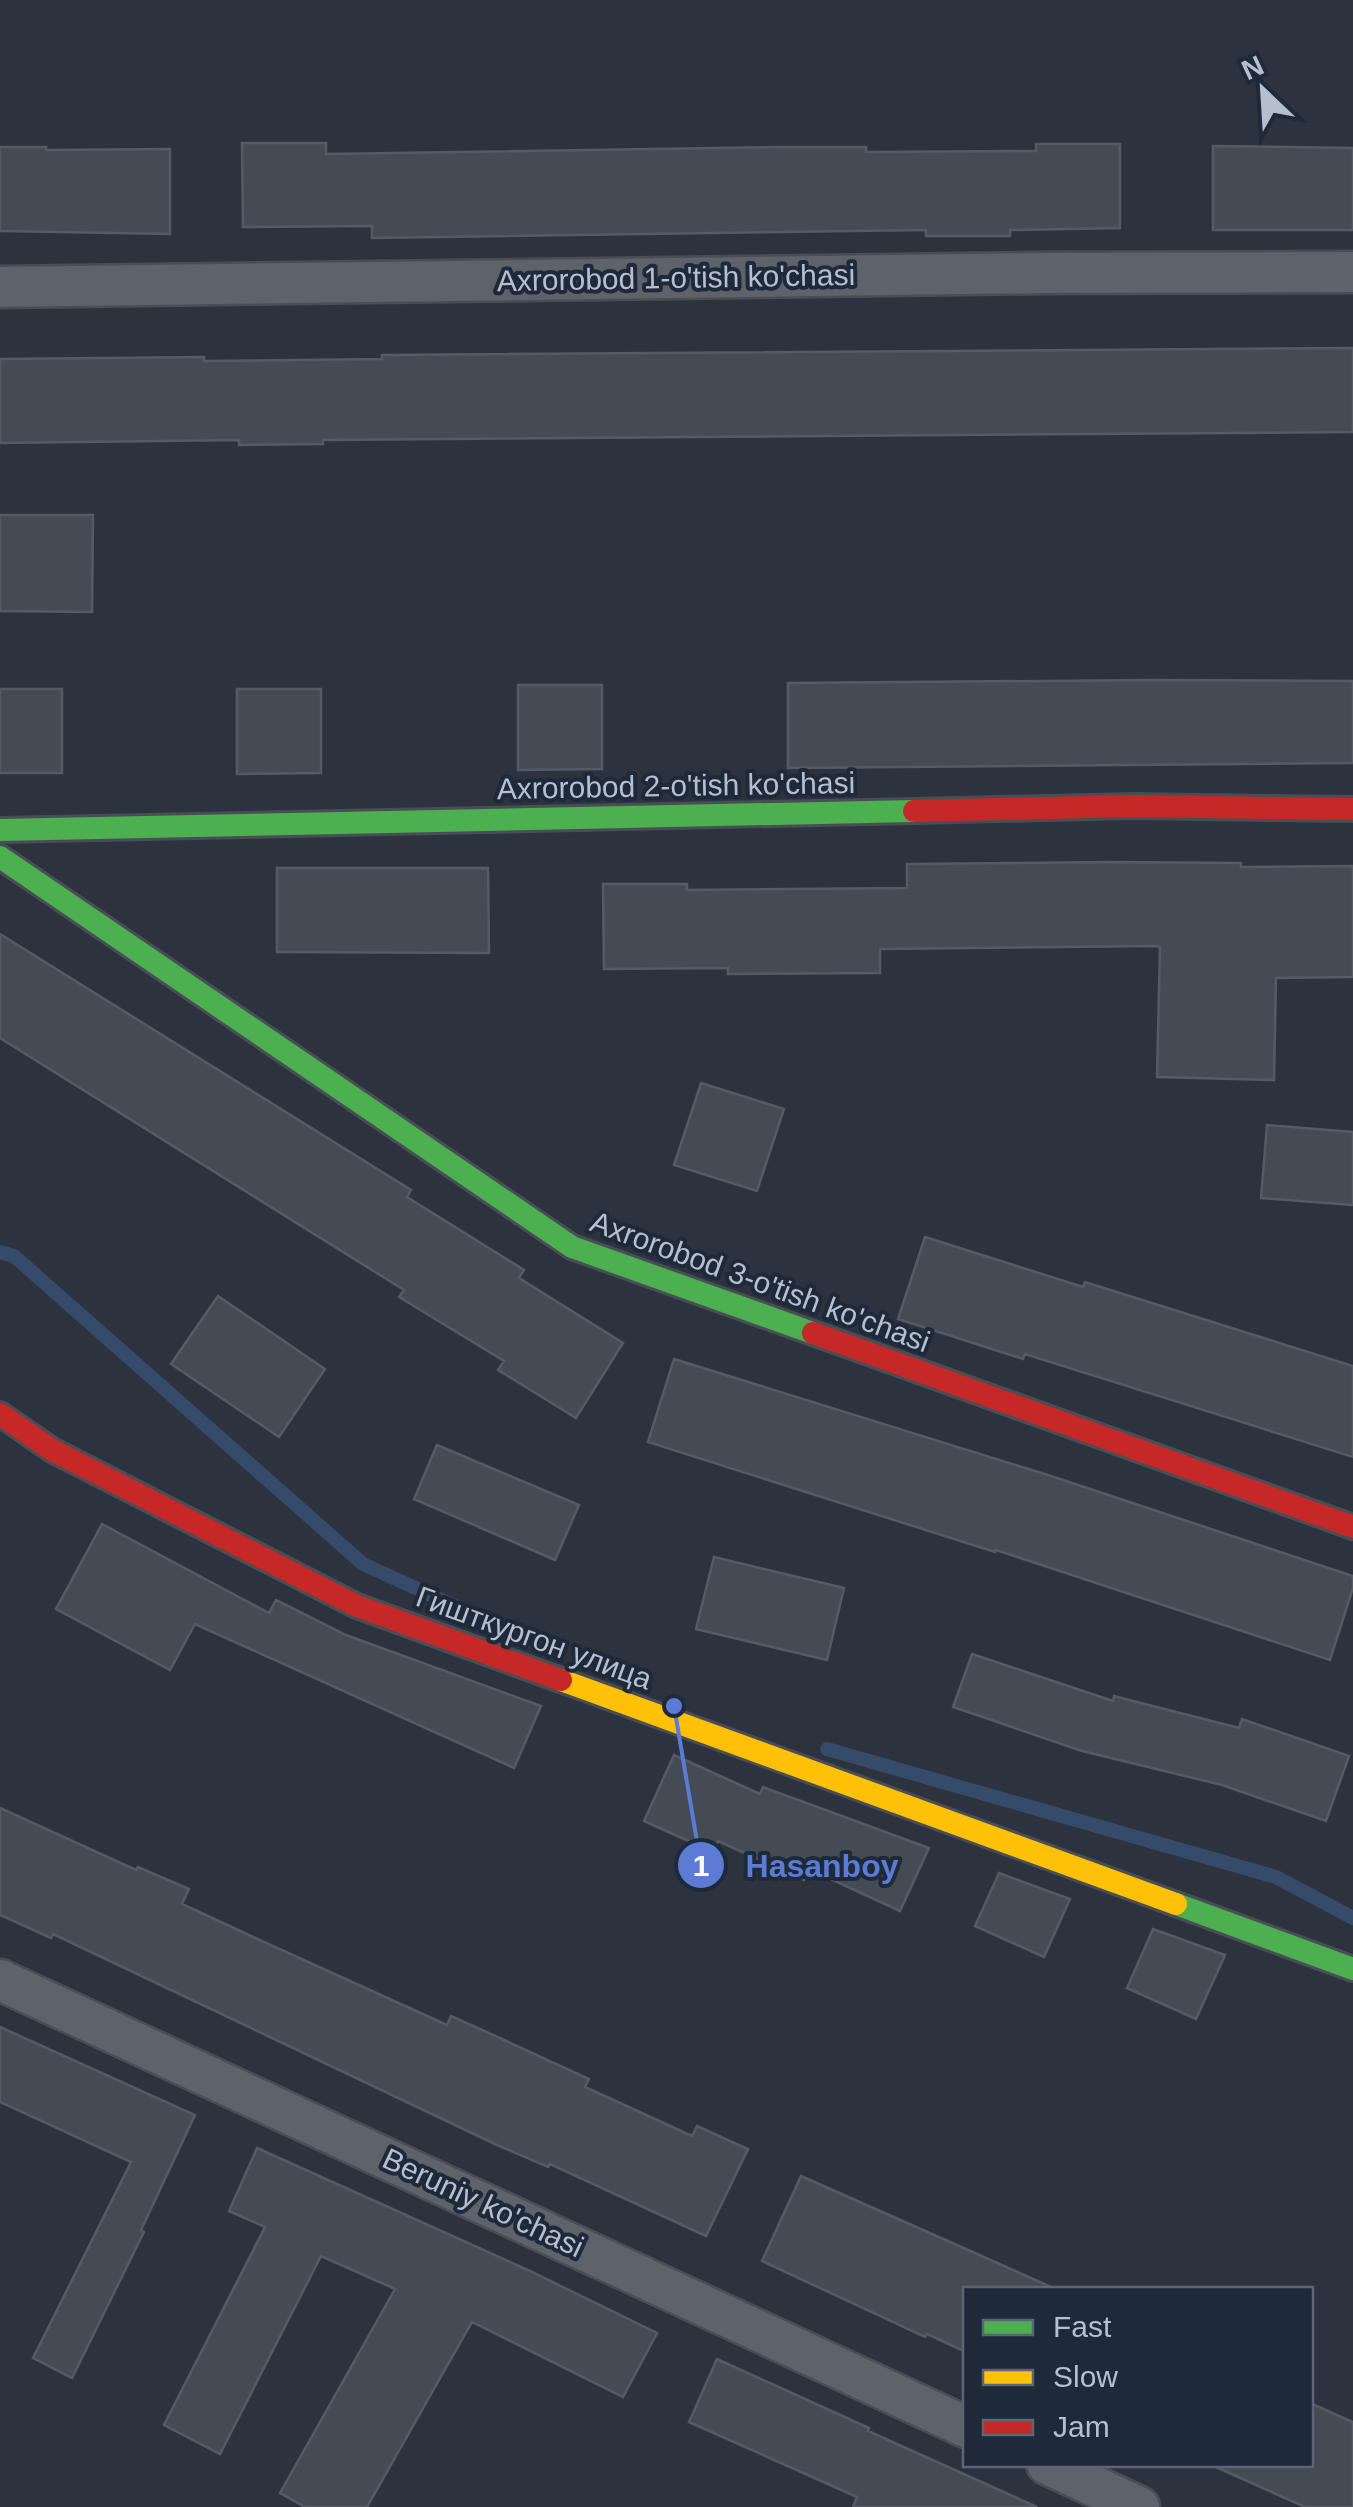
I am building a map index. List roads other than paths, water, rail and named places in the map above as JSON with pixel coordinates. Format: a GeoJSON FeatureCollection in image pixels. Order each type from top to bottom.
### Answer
{"type":"FeatureCollection","features":[{"type":"Feature","properties":{"kind":"street","name":"Axrorobod 1-o'tish ko'chasi"},"geometry":{"type":"LineString","coordinates":[[0,287],[1044,272],[1353,272]]}},
{"type":"Feature","properties":{"kind":"street","name":"Axrorobod 2-o'tish ko'chasi"},"geometry":{"type":"LineString","coordinates":[[0,830],[1132,806],[1353,808]]}},
{"type":"Feature","properties":{"kind":"street","name":"Axrorobod 3-o'tish ko'chasi"},"geometry":{"type":"LineString","coordinates":[[0,858],[572,1247],[1353,1527]]}},
{"type":"Feature","properties":{"kind":"street","name":"Гишткургон улица"},"geometry":{"type":"LineString","coordinates":[[0,1414],[52,1450],[358,1606],[1353,1969]]}},
{"type":"Feature","properties":{"kind":"street","name":"Beruniy ko'chasi"},"geometry":{"type":"LineString","coordinates":[[0,1980],[963,2425]]}},
{"type":"Feature","properties":{"kind":"street"},"geometry":{"type":"LineString","coordinates":[[1054,2467],[1139,2507]]}},
{"type":"Feature","properties":{"kind":"waterway"},"geometry":{"type":"LineString","coordinates":[[0,1252],[14,1256],[363,1564],[540,1645]]}},
{"type":"Feature","properties":{"kind":"waterway"},"geometry":{"type":"LineString","coordinates":[[827,1749],[1276,1877],[1353,1918]]}},
{"type":"Feature","properties":{"kind":"place","name":"Hasanboy"},"geometry":{"type":"Point","coordinates":[674,1706]}}]}
